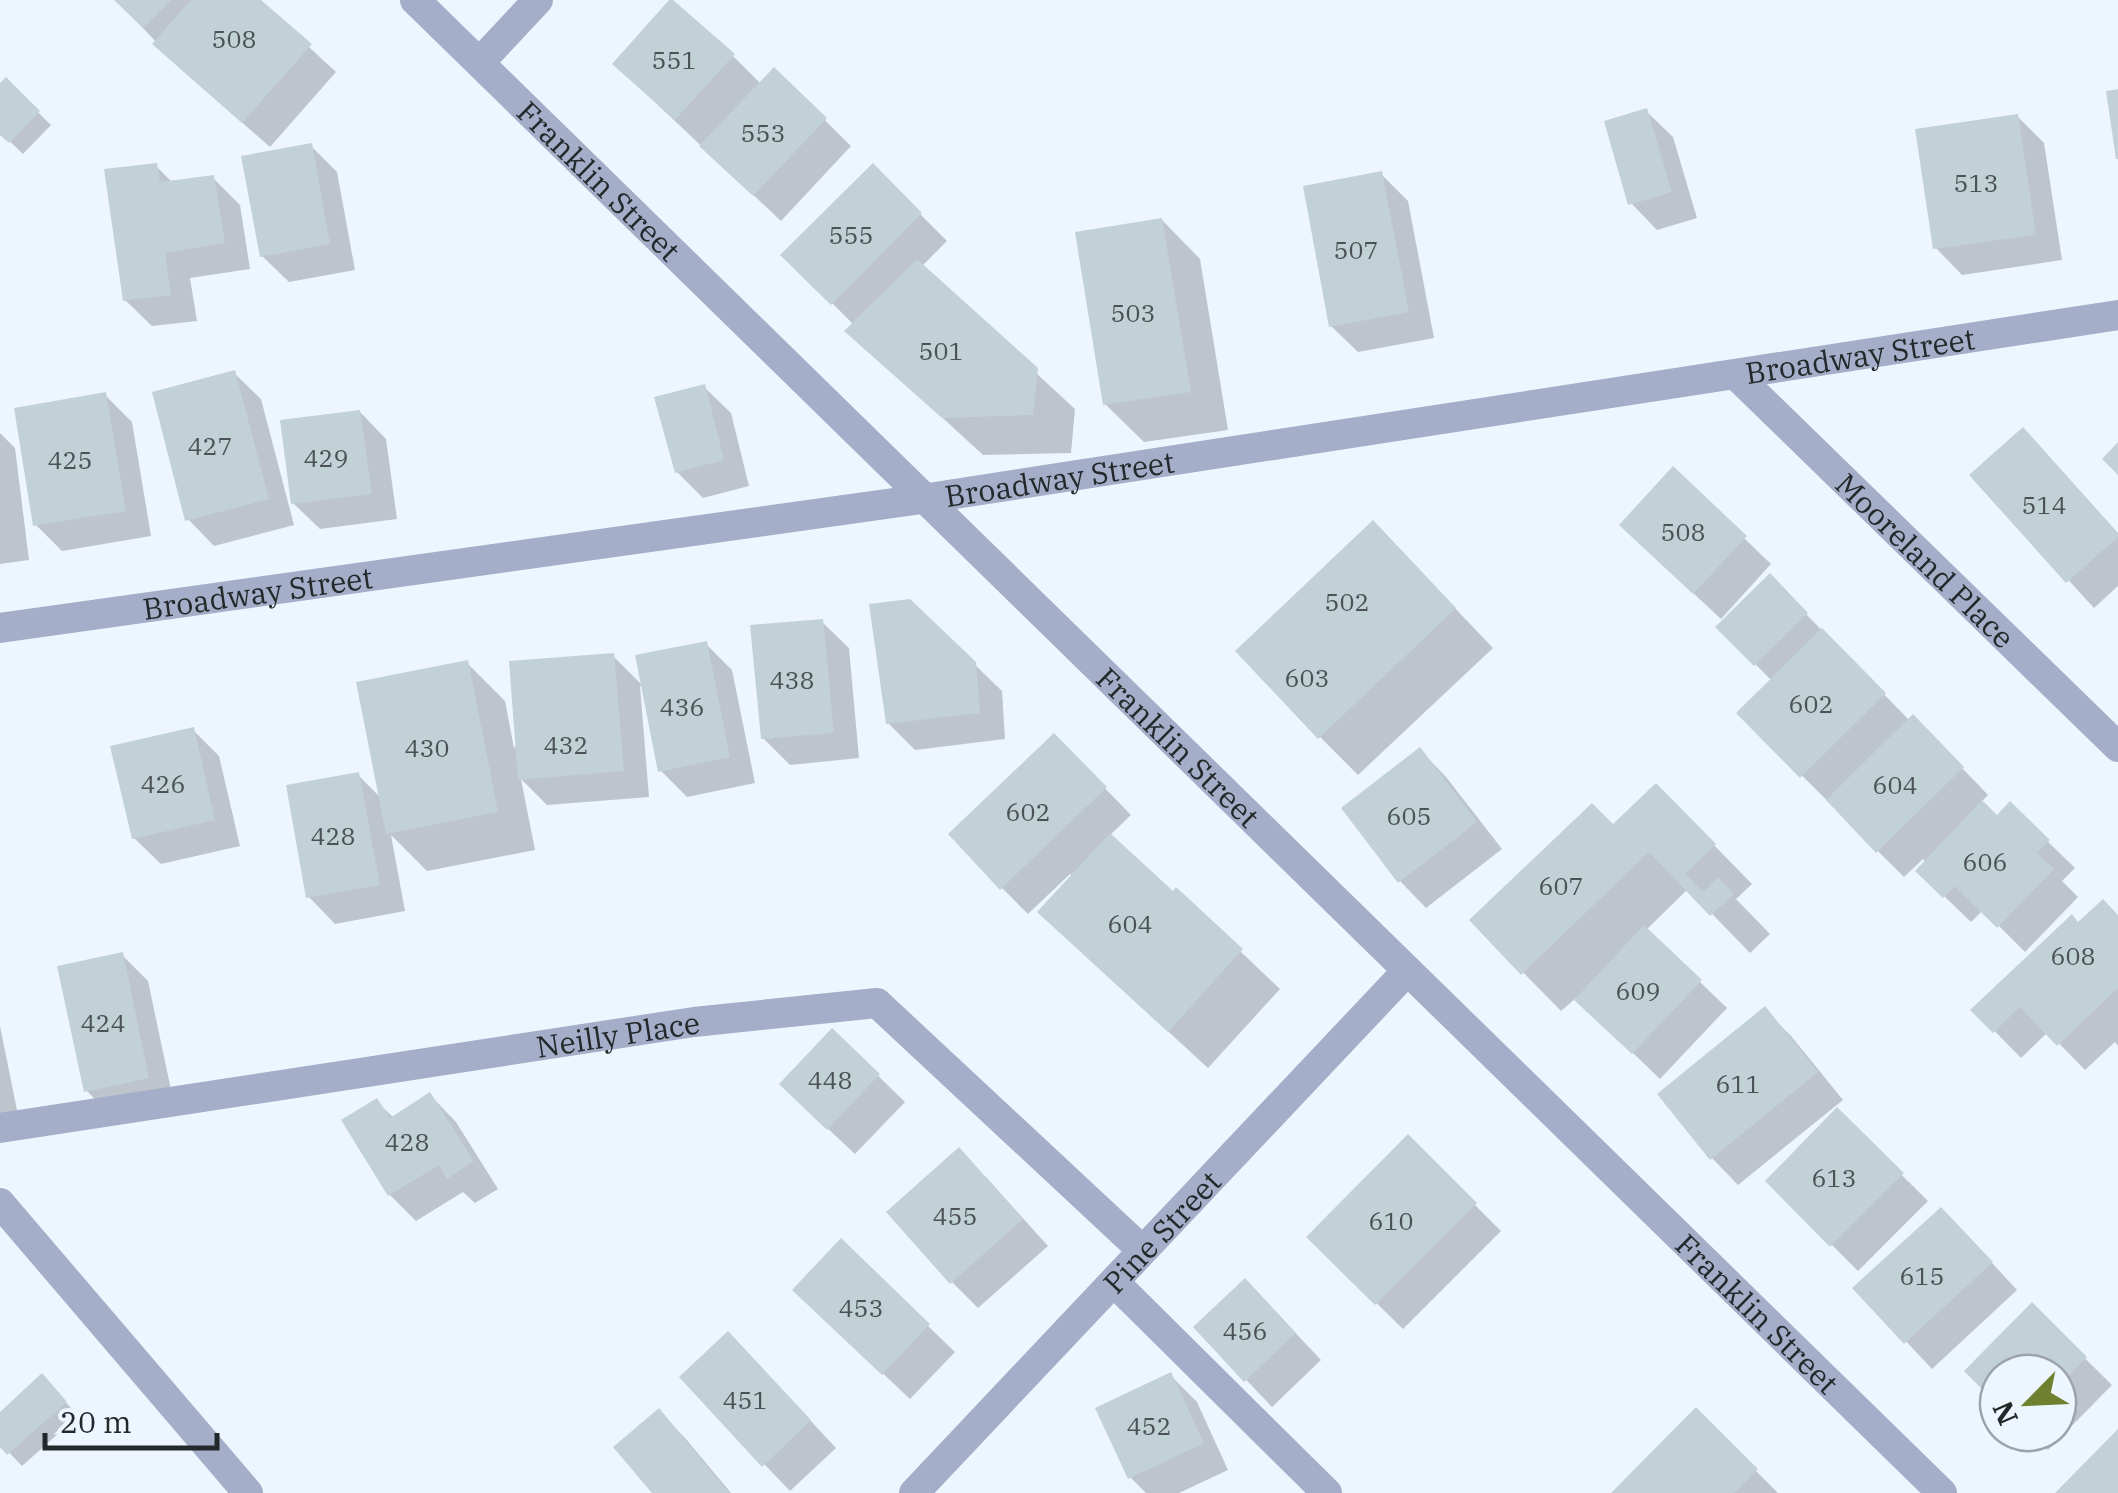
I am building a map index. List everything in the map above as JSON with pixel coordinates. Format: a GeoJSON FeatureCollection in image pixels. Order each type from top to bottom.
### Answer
{"type":"FeatureCollection","features":[{"type":"Feature","properties":{"kind":"street","name":"Franklin Street"},"geometry":{"type":"LineString","coordinates":[[416,0],[1942,1493]]}},
{"type":"Feature","properties":{"kind":"street"},"geometry":{"type":"LineString","coordinates":[[481,61],[538,0]]}},
{"type":"Feature","properties":{"kind":"street","name":"Broadway Street"},"geometry":{"type":"LineString","coordinates":[[0,628],[922,499],[2118,315]]}},
{"type":"Feature","properties":{"kind":"street","name":"Mooreland Place"},"geometry":{"type":"LineString","coordinates":[[1736,375],[2118,746]]}},
{"type":"Feature","properties":{"kind":"street","name":"Pine Street"},"geometry":{"type":"LineString","coordinates":[[914,1493],[1407,972]]}},
{"type":"Feature","properties":{"kind":"street","name":"Neilly Place"},"geometry":{"type":"LineString","coordinates":[[0,1128],[694,1022],[877,1003],[1142,1250]]}},
{"type":"Feature","properties":{"kind":"street"},"geometry":{"type":"LineString","coordinates":[[0,1202],[248,1493]]}},
{"type":"Feature","properties":{"kind":"street"},"geometry":{"type":"LineString","coordinates":[[1114,1282],[1326,1493]]}},
{"type":"Feature","properties":{"kind":"building"},"geometry":{"type":"Polygon","coordinates":[[[114,0],[171,0],[143,28],[114,0]]]}},
{"type":"Feature","properties":{"kind":"building"},"geometry":{"type":"Polygon","coordinates":[[[191,0],[261,0],[312,44],[242,123],[152,44],[191,0]]]}},
{"type":"Feature","properties":{"kind":"building"},"geometry":{"type":"Polygon","coordinates":[[[669,0],[735,54],[675,120],[612,64],[669,0]]]}},
{"type":"Feature","properties":{"kind":"building"},"geometry":{"type":"Polygon","coordinates":[[[774,67],[827,118],[753,196],[699,146],[774,67]]]}},
{"type":"Feature","properties":{"kind":"building"},"geometry":{"type":"Polygon","coordinates":[[[6,77],[40,111],[9,143],[0,135],[0,83],[6,77]]]}},
{"type":"Feature","properties":{"kind":"building"},"geometry":{"type":"Polygon","coordinates":[[[2118,89],[2118,159],[2116,159],[2106,91],[2118,89]]]}},
{"type":"Feature","properties":{"kind":"building"},"geometry":{"type":"Polygon","coordinates":[[[1647,108],[1672,192],[1628,205],[1604,121],[1647,108]]]}},
{"type":"Feature","properties":{"kind":"building"},"geometry":{"type":"Polygon","coordinates":[[[2018,114],[2036,235],[1933,249],[1915,129],[2018,114]]]}},
{"type":"Feature","properties":{"kind":"building"},"geometry":{"type":"Polygon","coordinates":[[[312,143],[330,244],[260,257],[241,156],[312,143]]]}},
{"type":"Feature","properties":{"kind":"building"},"geometry":{"type":"Polygon","coordinates":[[[157,163],[160,182],[214,175],[225,243],[165,253],[171,295],[123,301],[104,169],[157,163]]]}},
{"type":"Feature","properties":{"kind":"building"},"geometry":{"type":"Polygon","coordinates":[[[873,163],[922,213],[831,305],[780,255],[873,163]]]}},
{"type":"Feature","properties":{"kind":"building"},"geometry":{"type":"Polygon","coordinates":[[[1382,171],[1409,312],[1329,327],[1303,186],[1382,171]]]}},
{"type":"Feature","properties":{"kind":"building"},"geometry":{"type":"Polygon","coordinates":[[[1162,218],[1191,392],[1103,405],[1075,232],[1162,218]]]}},
{"type":"Feature","properties":{"kind":"building"},"geometry":{"type":"Polygon","coordinates":[[[917,259],[1038,368],[1033,415],[942,418],[844,331],[917,259]]]}},
{"type":"Feature","properties":{"kind":"building"},"geometry":{"type":"Polygon","coordinates":[[[235,370],[269,499],[185,521],[152,392],[235,370]]]}},
{"type":"Feature","properties":{"kind":"building"},"geometry":{"type":"Polygon","coordinates":[[[705,384],[724,460],[675,473],[654,397],[705,384]]]}},
{"type":"Feature","properties":{"kind":"building"},"geometry":{"type":"Polygon","coordinates":[[[106,392],[126,511],[33,526],[14,408],[106,392]]]}},
{"type":"Feature","properties":{"kind":"building"},"geometry":{"type":"Polygon","coordinates":[[[360,410],[372,494],[291,504],[280,420],[360,410]]]}},
{"type":"Feature","properties":{"kind":"building"},"geometry":{"type":"Polygon","coordinates":[[[2023,427],[2118,533],[2066,583],[1969,475],[2023,427]]]}},
{"type":"Feature","properties":{"kind":"building"},"geometry":{"type":"Polygon","coordinates":[[[2118,442],[2118,475],[2102,459],[2118,442]]]}},
{"type":"Feature","properties":{"kind":"building"},"geometry":{"type":"Polygon","coordinates":[[[1673,466],[1747,536],[1693,594],[1619,525],[1673,466]]]}},
{"type":"Feature","properties":{"kind":"building"},"geometry":{"type":"Polygon","coordinates":[[[1373,520],[1456,608],[1318,739],[1235,651],[1373,520]]]}},
{"type":"Feature","properties":{"kind":"building"},"geometry":{"type":"Polygon","coordinates":[[[1770,573],[1808,613],[1754,666],[1715,627],[1770,573]]]}},
{"type":"Feature","properties":{"kind":"building"},"geometry":{"type":"Polygon","coordinates":[[[910,599],[976,662],[980,713],[886,724],[869,604],[910,599]]]}},
{"type":"Feature","properties":{"kind":"building"},"geometry":{"type":"Polygon","coordinates":[[[823,619],[834,733],[761,739],[750,625],[823,619]]]}},
{"type":"Feature","properties":{"kind":"building"},"geometry":{"type":"Polygon","coordinates":[[[1822,628],[1886,693],[1800,778],[1736,713],[1822,628]]]}},
{"type":"Feature","properties":{"kind":"building"},"geometry":{"type":"Polygon","coordinates":[[[707,641],[730,757],[658,772],[635,655],[707,641]]]}},
{"type":"Feature","properties":{"kind":"building"},"geometry":{"type":"Polygon","coordinates":[[[614,653],[624,771],[518,780],[509,661],[614,653]]]}},
{"type":"Feature","properties":{"kind":"building"},"geometry":{"type":"Polygon","coordinates":[[[468,660],[498,812],[386,834],[356,682],[468,660]]]}},
{"type":"Feature","properties":{"kind":"building"},"geometry":{"type":"Polygon","coordinates":[[[1913,714],[1964,767],[1876,853],[1826,800],[1913,714]]]}},
{"type":"Feature","properties":{"kind":"building"},"geometry":{"type":"Polygon","coordinates":[[[194,727],[215,820],[132,839],[110,746],[194,727]]]}},
{"type":"Feature","properties":{"kind":"building"},"geometry":{"type":"Polygon","coordinates":[[[1054,733],[1107,787],[1000,890],[948,834],[1054,733]]]}},
{"type":"Feature","properties":{"kind":"building"},"geometry":{"type":"Polygon","coordinates":[[[1420,747],[1477,822],[1398,883],[1341,808],[1420,747]]]}},
{"type":"Feature","properties":{"kind":"building"},"geometry":{"type":"Polygon","coordinates":[[[359,772],[380,885],[306,898],[286,785],[359,772]]]}},
{"type":"Feature","properties":{"kind":"building"},"geometry":{"type":"Polygon","coordinates":[[[1656,783],[1716,844],[1685,874],[1703,892],[1718,877],[1734,894],[1710,916],[1649,852],[1521,975],[1469,920],[1592,803],[1613,824],[1656,783]]]}},
{"type":"Feature","properties":{"kind":"building"},"geometry":{"type":"Polygon","coordinates":[[[1982,800],[1997,815],[2010,801],[2050,840],[2037,853],[2054,869],[1997,928],[1955,886],[1943,898],[1915,871],[1982,800]]]}},
{"type":"Feature","properties":{"kind":"building"},"geometry":{"type":"Polygon","coordinates":[[[1110,833],[1243,949],[1168,1032],[1037,912],[1110,833]]]}},
{"type":"Feature","properties":{"kind":"building"},"geometry":{"type":"Polygon","coordinates":[[[2103,899],[2118,915],[2118,988],[2057,1046],[2020,1007],[1993,1033],[1970,1010],[2072,914],[2078,922],[2103,899]]]}},
{"type":"Feature","properties":{"kind":"building"},"geometry":{"type":"Polygon","coordinates":[[[1644,925],[1702,980],[1632,1054],[1574,1000],[1644,925]]]}},
{"type":"Feature","properties":{"kind":"building"},"geometry":{"type":"Polygon","coordinates":[[[123,952],[149,1078],[84,1092],[57,966],[123,952]]]}},
{"type":"Feature","properties":{"kind":"building"},"geometry":{"type":"Polygon","coordinates":[[[1765,1006],[1818,1072],[1710,1160],[1657,1094],[1765,1006]]]}},
{"type":"Feature","properties":{"kind":"building"},"geometry":{"type":"Polygon","coordinates":[[[832,1028],[880,1074],[827,1130],[779,1084],[832,1028]]]}},
{"type":"Feature","properties":{"kind":"building"},"geometry":{"type":"Polygon","coordinates":[[[430,1092],[474,1161],[447,1179],[439,1165],[388,1196],[341,1120],[377,1098],[390,1118],[430,1092]]]}},
{"type":"Feature","properties":{"kind":"building"},"geometry":{"type":"Polygon","coordinates":[[[1837,1107],[1904,1173],[1830,1247],[1765,1181],[1837,1107]]]}},
{"type":"Feature","properties":{"kind":"building"},"geometry":{"type":"Polygon","coordinates":[[[1408,1134],[1477,1203],[1375,1305],[1306,1237],[1408,1134]]]}},
{"type":"Feature","properties":{"kind":"building"},"geometry":{"type":"Polygon","coordinates":[[[959,1147],[1023,1219],[950,1284],[886,1212],[959,1147]]]}},
{"type":"Feature","properties":{"kind":"building"},"geometry":{"type":"Polygon","coordinates":[[[1941,1207],[1993,1262],[1904,1344],[1852,1288],[1941,1207]]]}},
{"type":"Feature","properties":{"kind":"building"},"geometry":{"type":"Polygon","coordinates":[[[841,1238],[930,1324],[882,1375],[792,1290],[841,1238]]]}},
{"type":"Feature","properties":{"kind":"building"},"geometry":{"type":"Polygon","coordinates":[[[1245,1278],[1296,1333],[1244,1382],[1193,1327],[1245,1278]]]}},
{"type":"Feature","properties":{"kind":"building"},"geometry":{"type":"Polygon","coordinates":[[[2032,1302],[2087,1357],[2078,1366],[2078,1353],[1982,1353],[2032,1302]]]}},
{"type":"Feature","properties":{"kind":"building"},"geometry":{"type":"Polygon","coordinates":[[[728,1331],[811,1420],[762,1467],[679,1377],[728,1331]]]}},
{"type":"Feature","properties":{"kind":"building"},"geometry":{"type":"Polygon","coordinates":[[[1978,1357],[1978,1385],[1964,1371],[1978,1357]]]}},
{"type":"Feature","properties":{"kind":"building"},"geometry":{"type":"Polygon","coordinates":[[[1171,1372],[1204,1443],[1128,1479],[1095,1408],[1171,1372]]]}},
{"type":"Feature","properties":{"kind":"building"},"geometry":{"type":"Polygon","coordinates":[[[42,1373],[67,1402],[7,1455],[0,1447],[0,1412],[42,1373]]]}},
{"type":"Feature","properties":{"kind":"building"},"geometry":{"type":"Polygon","coordinates":[[[1696,1407],[1758,1469],[1734,1493],[1611,1493],[1696,1407]]]}},
{"type":"Feature","properties":{"kind":"building"},"geometry":{"type":"Polygon","coordinates":[[[659,1408],[729,1493],[652,1493],[613,1447],[659,1408]]]}},
{"type":"Feature","properties":{"kind":"building"},"geometry":{"type":"Polygon","coordinates":[[[2118,1429],[2118,1493],[2055,1493],[2118,1429]]]}}]}
